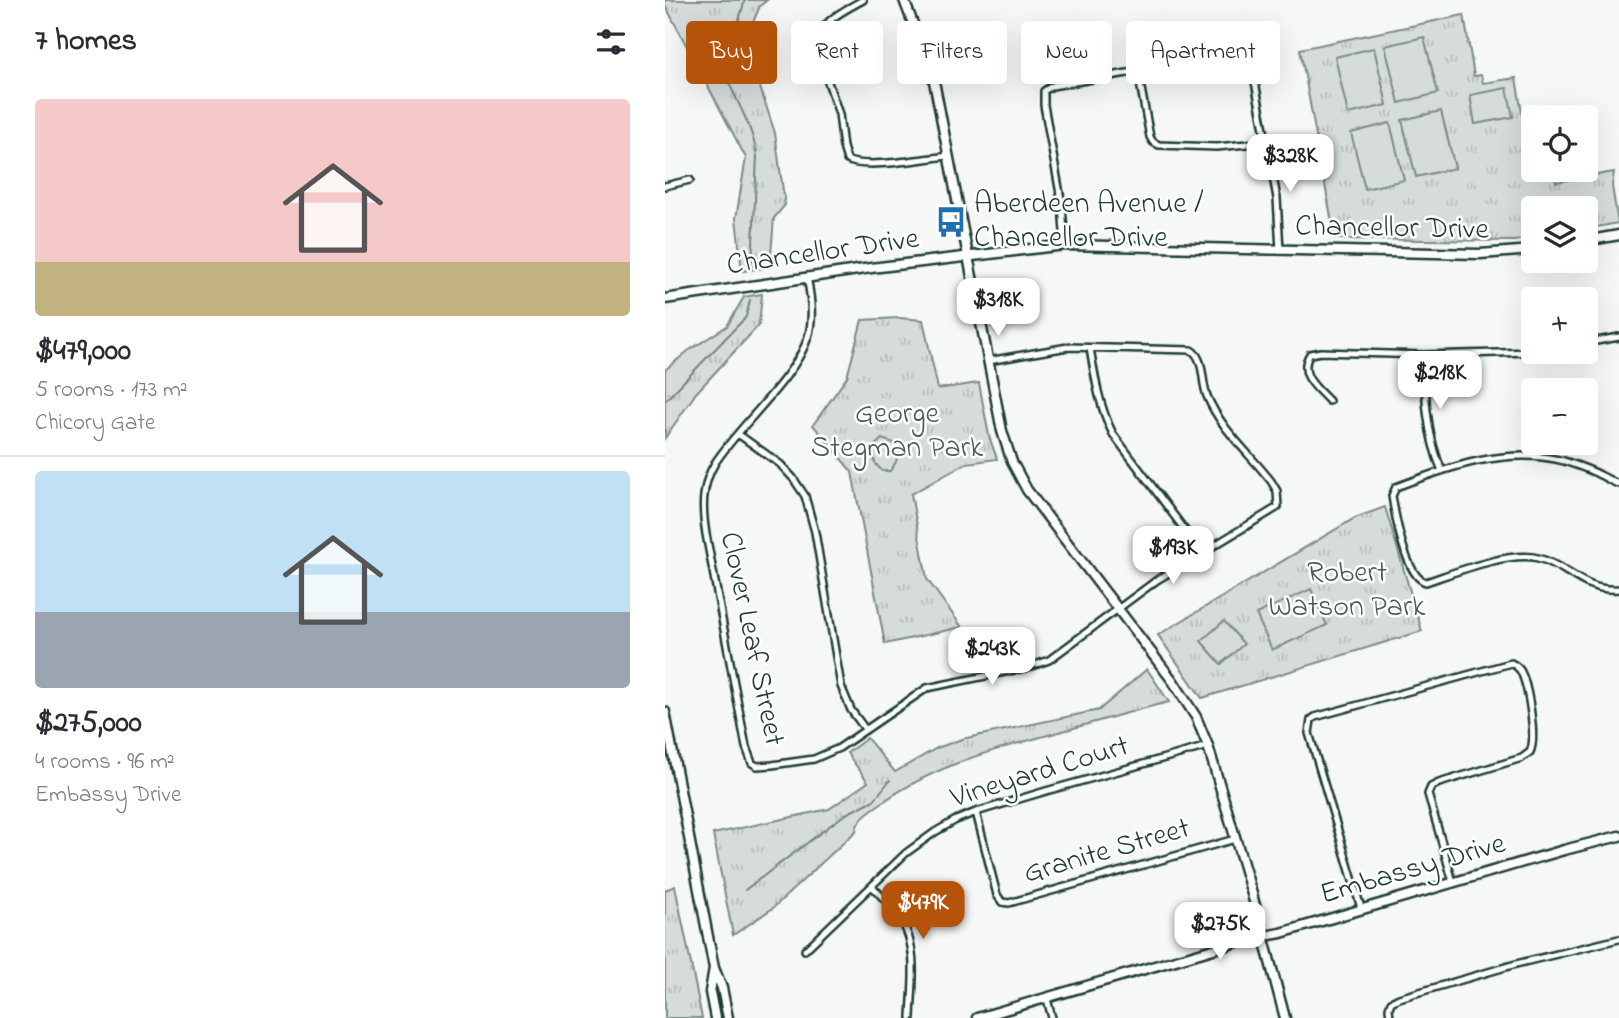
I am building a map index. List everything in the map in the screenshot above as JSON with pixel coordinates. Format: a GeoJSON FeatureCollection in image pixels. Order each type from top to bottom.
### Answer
{"type":"FeatureCollection","features":[{"type":"Feature","properties":{"kind":"street"},"geometry":{"type":"LineString","coordinates":[[863,0],[828,23],[817,36],[815,47],[839,114],[846,160],[855,164],[872,165],[949,156]]}},
{"type":"Feature","properties":{"kind":"street"},"geometry":{"type":"LineString","coordinates":[[904,0],[933,76],[1002,431],[1015,470],[1036,503],[1181,692],[1196,716],[1208,746],[1285,1018]]}},
{"type":"Feature","properties":{"kind":"street"},"geometry":{"type":"LineString","coordinates":[[1065,245],[1062,205],[1044,105],[1044,91],[1052,86],[1126,74]]}},
{"type":"Feature","properties":{"kind":"street"},"geometry":{"type":"LineString","coordinates":[[1140,84],[1153,142],[1160,145],[1217,147],[1267,142]]}},
{"type":"Feature","properties":{"kind":"street"},"geometry":{"type":"LineString","coordinates":[[1256,84],[1277,198],[1280,250]]}},
{"type":"Feature","properties":{"kind":"street"},"geometry":{"type":"LineString","coordinates":[[665,186],[690,180]]}},
{"type":"Feature","properties":{"kind":"street"},"geometry":{"type":"LineString","coordinates":[[1598,239],[1619,235]]}},
{"type":"Feature","properties":{"kind":"street","name":"Chancellor Drive"},"geometry":{"type":"LineString","coordinates":[[665,299],[807,277],[1065,245],[1480,254],[1521,251]]}},
{"type":"Feature","properties":{"kind":"street","name":"Clover Leaf Street"},"geometry":{"type":"LineString","coordinates":[[807,277],[811,312],[809,336],[786,375],[711,470],[702,509],[749,758],[758,766],[814,759],[839,748],[927,688],[1029,667],[1049,660],[1157,580],[1278,507],[1277,491],[1215,413],[1202,384],[1196,353],[1181,349],[1090,348]]}},
{"type":"Feature","properties":{"kind":"street"},"geometry":{"type":"LineString","coordinates":[[1598,341],[1619,337]]}},
{"type":"Feature","properties":{"kind":"street"},"geometry":{"type":"LineString","coordinates":[[988,361],[1068,347],[1090,348],[1097,392],[1113,434],[1202,553]]}},
{"type":"Feature","properties":{"kind":"street"},"geometry":{"type":"LineString","coordinates":[[1329,401],[1307,377],[1306,365],[1310,354],[1521,352]]}},
{"type":"Feature","properties":{"kind":"street"},"geometry":{"type":"LineString","coordinates":[[1424,355],[1429,429],[1442,471]]}},
{"type":"Feature","properties":{"kind":"street"},"geometry":{"type":"LineString","coordinates":[[738,433],[780,464],[805,496],[815,532],[841,686],[851,710],[865,729]]}},
{"type":"Feature","properties":{"kind":"street"},"geometry":{"type":"LineString","coordinates":[[1619,484],[1566,462],[1533,456],[1497,457],[1442,471],[1396,487],[1392,496],[1407,556],[1414,574],[1420,580],[1426,582],[1499,559],[1526,557],[1550,562],[1591,586],[1607,590],[1619,589]]}},
{"type":"Feature","properties":{"kind":"street"},"geometry":{"type":"LineString","coordinates":[[1361,908],[1309,733],[1311,720],[1511,663],[1519,669],[1524,684],[1533,738],[1530,752],[1522,758],[1439,783],[1431,787],[1428,794],[1453,881]]}},
{"type":"Feature","properties":{"kind":"street"},"geometry":{"type":"LineString","coordinates":[[665,712],[714,968],[722,988],[728,1018]]}},
{"type":"Feature","properties":{"kind":"street","name":"Vineyard Court"},"geometry":{"type":"LineString","coordinates":[[805,950],[924,839],[956,820],[1208,746]]}},
{"type":"Feature","properties":{"kind":"street","name":"Granite Street"},"geometry":{"type":"LineString","coordinates":[[976,812],[997,895],[1002,902],[1009,903],[1235,839]]}},
{"type":"Feature","properties":{"kind":"street","name":"Embassy Drive"},"geometry":{"type":"LineString","coordinates":[[977,1018],[1619,836]]}},
{"type":"Feature","properties":{"kind":"street"},"geometry":{"type":"LineString","coordinates":[[872,887],[900,918],[909,939],[912,960],[911,1018]]}},
{"type":"Feature","properties":{"kind":"street"},"geometry":{"type":"LineString","coordinates":[[1390,1018],[1391,1002],[1399,998],[1516,964],[1619,939]]}},
{"type":"Feature","properties":{"kind":"street"},"geometry":{"type":"LineString","coordinates":[[714,968],[710,992],[715,1018]]}},
{"type":"Feature","properties":{"kind":"street"},"geometry":{"type":"LineString","coordinates":[[1047,999],[1052,1018]]}},
{"type":"Feature","properties":{"kind":"green space"},"geometry":{"type":"Polygon","coordinates":[[[665,0],[767,0],[760,6],[753,21],[686,21],[686,45],[665,5],[665,0]]]}},
{"type":"Feature","properties":{"kind":"green space"},"geometry":{"type":"Polygon","coordinates":[[[1464,15],[1474,76],[1481,75],[1483,83],[1516,78],[1521,107],[1521,182],[1598,182],[1598,175],[1614,172],[1612,186],[1618,223],[1598,227],[1598,196],[1521,196],[1521,240],[1335,239],[1300,49],[1464,15]]]}},
{"type":"Feature","properties":{"kind":"green space"},"geometry":{"type":"Polygon","coordinates":[[[1424,37],[1438,93],[1399,103],[1385,46],[1424,37]]]}},
{"type":"Feature","properties":{"kind":"green space"},"geometry":{"type":"Polygon","coordinates":[[[1374,48],[1387,105],[1348,114],[1335,57],[1374,48]]]}},
{"type":"Feature","properties":{"kind":"green space"},"geometry":{"type":"Polygon","coordinates":[[[707,84],[759,84],[775,133],[785,205],[774,218],[770,267],[742,271],[736,218],[746,158],[707,84]]]}},
{"type":"Feature","properties":{"kind":"green space"},"geometry":{"type":"Polygon","coordinates":[[[1507,88],[1513,117],[1475,124],[1470,95],[1507,88]]]}},
{"type":"Feature","properties":{"kind":"green space"},"geometry":{"type":"Polygon","coordinates":[[[1441,111],[1455,168],[1416,177],[1402,120],[1441,111]]]}},
{"type":"Feature","properties":{"kind":"green space"},"geometry":{"type":"Polygon","coordinates":[[[1390,123],[1404,180],[1365,189],[1351,133],[1390,123]]]}},
{"type":"Feature","properties":{"kind":"green space"},"geometry":{"type":"Polygon","coordinates":[[[762,294],[759,325],[696,393],[665,438],[665,370],[688,351],[727,326],[744,297],[762,294]]]}},
{"type":"Feature","properties":{"kind":"green space","name":"George Stegman Park"},"geometry":{"type":"Polygon","coordinates":[[[862,320],[923,320],[938,389],[979,383],[989,436],[997,459],[967,463],[911,494],[927,579],[962,627],[885,644],[852,472],[813,425],[847,377],[862,320]]]}},
{"type":"Feature","properties":{"kind":"green space"},"geometry":{"type":"Polygon","coordinates":[[[882,439],[894,443],[898,454],[890,471],[882,471],[875,463],[872,448],[882,439]]]}},
{"type":"Feature","properties":{"kind":"green space","name":"Robert Watson Park"},"geometry":{"type":"Polygon","coordinates":[[[1385,507],[1422,631],[1202,698],[1158,635],[1355,518],[1385,507]]]}},
{"type":"Feature","properties":{"kind":"green space"},"geometry":{"type":"Polygon","coordinates":[[[1311,589],[1327,625],[1272,650],[1256,614],[1311,589]]]}},
{"type":"Feature","properties":{"kind":"green space"},"geometry":{"type":"Polygon","coordinates":[[[1224,621],[1244,644],[1221,664],[1201,641],[1224,621]]]}},
{"type":"Feature","properties":{"kind":"green space"},"geometry":{"type":"Polygon","coordinates":[[[1147,669],[1169,702],[989,752],[944,769],[901,790],[869,812],[856,831],[773,908],[733,935],[713,834],[829,809],[868,782],[847,753],[867,738],[895,772],[937,748],[962,739],[1099,710],[1147,669]]]}},
{"type":"Feature","properties":{"kind":"green space"},"geometry":{"type":"Polygon","coordinates":[[[675,886],[702,1018],[665,1018],[665,890],[675,886]]]}},
{"type":"Feature","properties":{"kind":"waterway"},"geometry":{"type":"LineString","coordinates":[[745,0],[737,26],[720,60],[751,131],[757,156],[752,266]]}},
{"type":"Feature","properties":{"kind":"waterway"},"geometry":{"type":"LineString","coordinates":[[665,401],[746,317],[750,300]]}},
{"type":"Feature","properties":{"kind":"waterway"},"geometry":{"type":"LineString","coordinates":[[745,890],[844,815],[874,800],[890,780]]}},
{"type":"Feature","properties":{"kind":"place","name":"Aberdeen Avenue / Chancellor Drive"},"geometry":{"type":"Point","coordinates":[951,222]}}]}
